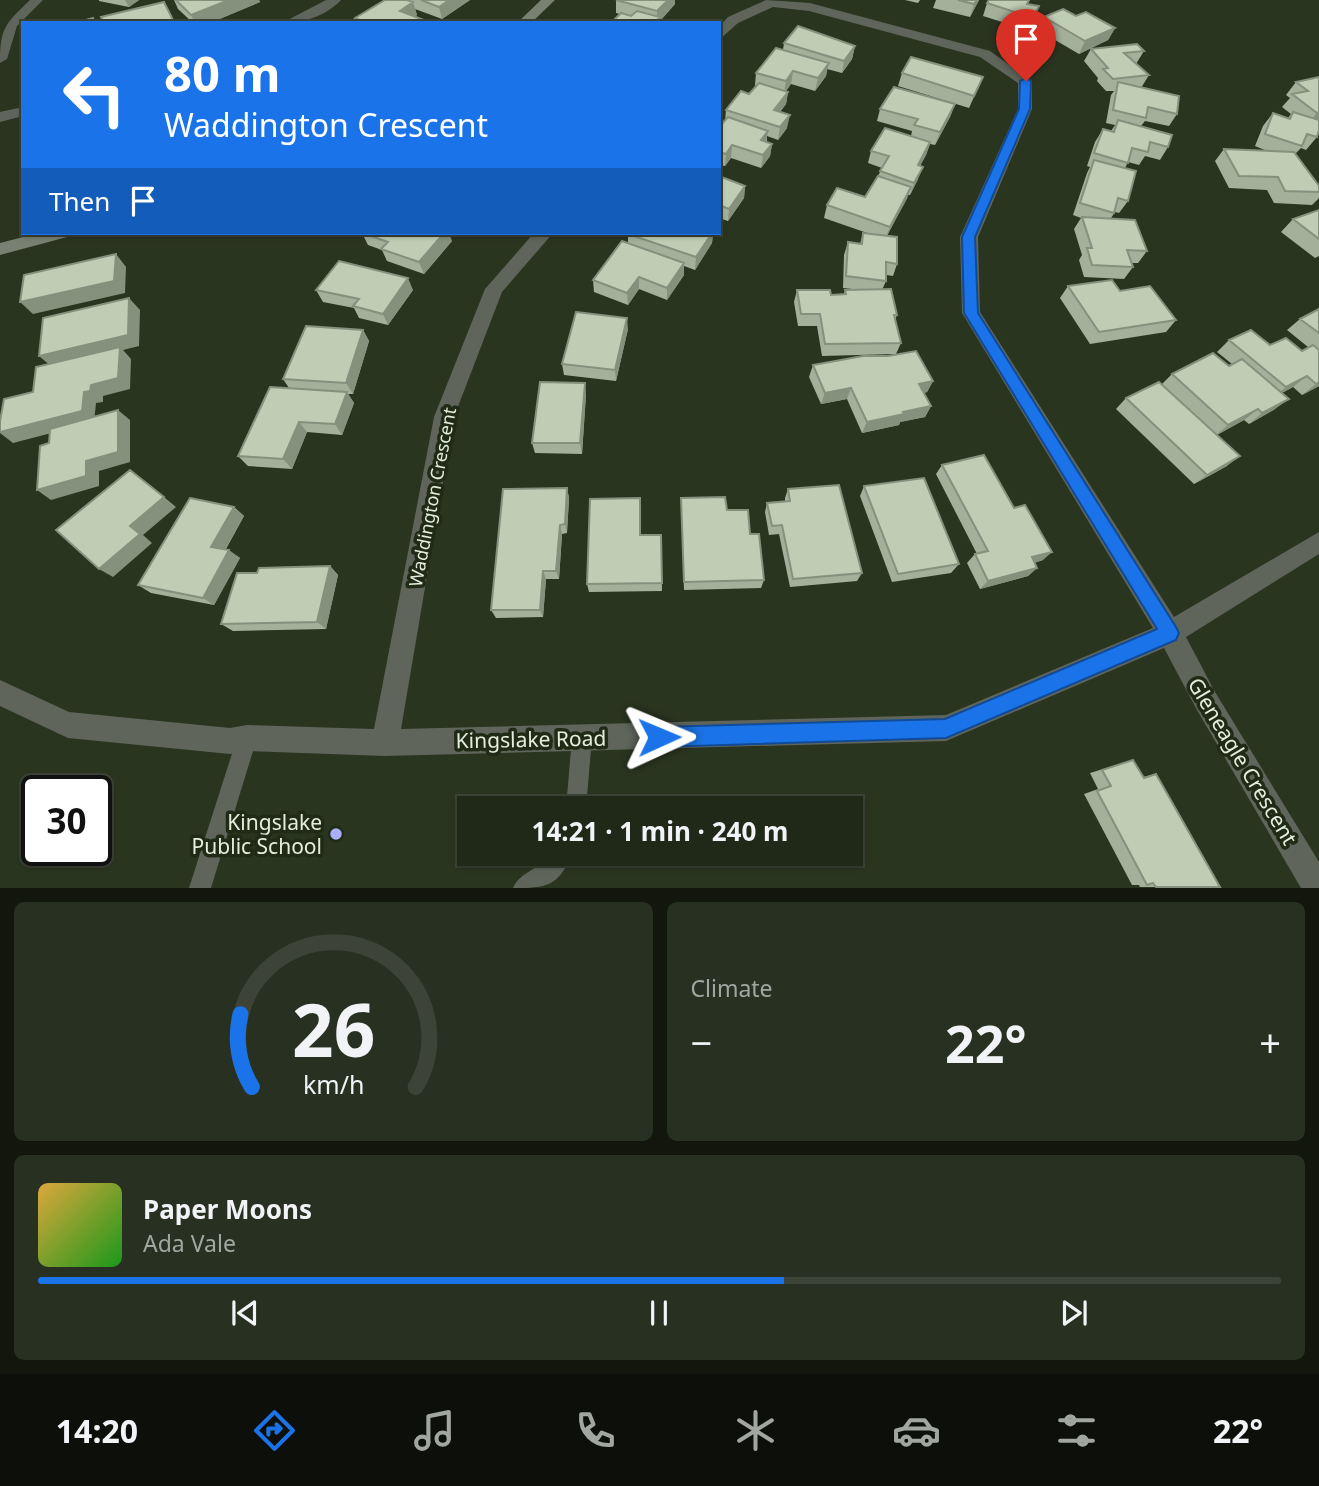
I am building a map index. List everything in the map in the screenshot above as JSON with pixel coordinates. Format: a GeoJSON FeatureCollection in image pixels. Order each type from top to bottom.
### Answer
{"type":"FeatureCollection","features":[{"type":"Feature","properties":{"kind":"street"},"geometry":{"type":"LineString","coordinates":[[0,59],[11,24],[37,0]]}},
{"type":"Feature","properties":{"kind":"street"},"geometry":{"type":"LineString","coordinates":[[292,21],[335,0]]}},
{"type":"Feature","properties":{"kind":"street"},"geometry":{"type":"LineString","coordinates":[[525,21],[549,0]]}},
{"type":"Feature","properties":{"kind":"street"},"geometry":{"type":"LineString","coordinates":[[721,34],[733,20],[771,3],[810,7],[985,54],[1026,81],[1025,109],[969,237],[971,313],[1170,633]]}},
{"type":"Feature","properties":{"kind":"street"},"geometry":{"type":"LineString","coordinates":[[0,117],[21,112]]}},
{"type":"Feature","properties":{"kind":"street"},"geometry":{"type":"LineString","coordinates":[[0,249],[53,235]]}},
{"type":"Feature","properties":{"kind":"street","name":"Waddington Crescent"},"geometry":{"type":"LineString","coordinates":[[384,743],[444,417],[494,289],[542,235]]}},
{"type":"Feature","properties":{"kind":"street","name":"Kingslake Road"},"geometry":{"type":"LineString","coordinates":[[0,693],[68,725],[230,741],[247,738],[384,743],[946,729],[1170,633],[1319,542]]}},
{"type":"Feature","properties":{"kind":"street","name":"Gleneagle Crescent"},"geometry":{"type":"LineString","coordinates":[[1170,633],[1206,701],[1318,887]]}},
{"type":"Feature","properties":{"kind":"lane"},"geometry":{"type":"LineString","coordinates":[[200,887],[247,738]]}},
{"type":"Feature","properties":{"kind":"lane"},"geometry":{"type":"LineString","coordinates":[[577,796],[582,738]]}},
{"type":"Feature","properties":{"kind":"lane"},"geometry":{"type":"LineString","coordinates":[[524,887],[555,866]]}},
{"type":"Feature","properties":{"kind":"building"},"geometry":{"type":"Polygon","coordinates":[[[176,0],[229,0],[191,15],[176,0]]]}},
{"type":"Feature","properties":{"kind":"building"},"geometry":{"type":"Polygon","coordinates":[[[385,0],[407,0],[413,2],[400,11],[424,20],[362,21],[355,18],[385,0]]]}},
{"type":"Feature","properties":{"kind":"building"},"geometry":{"type":"Polygon","coordinates":[[[421,0],[449,0],[439,7],[421,0]]]}},
{"type":"Feature","properties":{"kind":"building"},"geometry":{"type":"Polygon","coordinates":[[[616,0],[668,0],[657,11],[616,0]]]}},
{"type":"Feature","properties":{"kind":"building"},"geometry":{"type":"Polygon","coordinates":[[[958,0],[977,0],[974,4],[958,0]]]}},
{"type":"Feature","properties":{"kind":"building"},"geometry":{"type":"Polygon","coordinates":[[[989,0],[1029,0],[1027,4],[1039,6],[1033,18],[987,3],[989,0]]]}},
{"type":"Feature","properties":{"kind":"building"},"geometry":{"type":"Polygon","coordinates":[[[164,2],[173,20],[103,21],[101,17],[164,2]]]}},
{"type":"Feature","properties":{"kind":"building"},"geometry":{"type":"Polygon","coordinates":[[[1063,9],[1076,16],[1086,12],[1115,28],[1085,41],[1044,17],[1063,9]]]}},
{"type":"Feature","properties":{"kind":"building"},"geometry":{"type":"Polygon","coordinates":[[[637,11],[660,17],[657,21],[613,21],[621,13],[631,16],[637,11]]]}},
{"type":"Feature","properties":{"kind":"building"},"geometry":{"type":"Polygon","coordinates":[[[798,26],[855,46],[844,61],[784,43],[798,26]]]}},
{"type":"Feature","properties":{"kind":"building"},"geometry":{"type":"Polygon","coordinates":[[[1137,44],[1144,51],[1124,53],[1149,75],[1113,79],[1103,69],[1108,68],[1091,49],[1137,44]]]}},
{"type":"Feature","properties":{"kind":"building"},"geometry":{"type":"Polygon","coordinates":[[[776,48],[829,63],[818,78],[793,71],[786,81],[756,73],[776,48]]]}},
{"type":"Feature","properties":{"kind":"building"},"geometry":{"type":"Polygon","coordinates":[[[911,57],[983,77],[974,96],[902,73],[911,57]]]}},
{"type":"Feature","properties":{"kind":"building"},"geometry":{"type":"Polygon","coordinates":[[[1319,77],[1317,113],[1292,94],[1308,91],[1296,82],[1319,77]]]}},
{"type":"Feature","properties":{"kind":"building"},"geometry":{"type":"Polygon","coordinates":[[[1118,82],[1179,96],[1177,114],[1148,107],[1146,118],[1113,110],[1118,82]]]}},
{"type":"Feature","properties":{"kind":"building"},"geometry":{"type":"Polygon","coordinates":[[[759,83],[788,92],[774,110],[790,115],[780,127],[726,110],[741,91],[749,94],[759,83]]]}},
{"type":"Feature","properties":{"kind":"building"},"geometry":{"type":"Polygon","coordinates":[[[894,87],[955,104],[940,132],[914,125],[918,119],[880,109],[894,87]]]}},
{"type":"Feature","properties":{"kind":"building"},"geometry":{"type":"Polygon","coordinates":[[[1293,112],[1319,120],[1317,137],[1307,134],[1302,146],[1265,134],[1273,113],[1290,119],[1293,112]]]}},
{"type":"Feature","properties":{"kind":"building"},"geometry":{"type":"Polygon","coordinates":[[[728,117],[768,131],[761,140],[772,144],[763,155],[732,145],[726,154],[721,153],[721,125],[728,117]]]}},
{"type":"Feature","properties":{"kind":"building"},"geometry":{"type":"Polygon","coordinates":[[[1118,120],[1172,135],[1168,147],[1150,142],[1148,152],[1132,148],[1128,163],[1094,153],[1103,129],[1114,132],[1118,120]]]}},
{"type":"Feature","properties":{"kind":"building"},"geometry":{"type":"Polygon","coordinates":[[[885,128],[930,142],[918,165],[923,167],[914,183],[880,171],[889,156],[871,151],[885,128]]]}},
{"type":"Feature","properties":{"kind":"building"},"geometry":{"type":"Polygon","coordinates":[[[1224,149],[1294,152],[1319,186],[1319,192],[1285,191],[1278,177],[1239,176],[1224,149]]]}},
{"type":"Feature","properties":{"kind":"building"},"geometry":{"type":"Polygon","coordinates":[[[1094,160],[1136,171],[1128,201],[1118,198],[1114,213],[1080,203],[1094,160]]]}},
{"type":"Feature","properties":{"kind":"building"},"geometry":{"type":"Polygon","coordinates":[[[878,176],[911,187],[890,227],[827,205],[837,188],[865,197],[878,176]]]}},
{"type":"Feature","properties":{"kind":"building"},"geometry":{"type":"Polygon","coordinates":[[[721,177],[745,186],[729,209],[721,206],[721,177]]]}},
{"type":"Feature","properties":{"kind":"building"},"geometry":{"type":"Polygon","coordinates":[[[1319,210],[1319,239],[1293,219],[1319,210]]]}},
{"type":"Feature","properties":{"kind":"building"},"geometry":{"type":"Polygon","coordinates":[[[1082,217],[1135,220],[1147,251],[1127,250],[1133,267],[1092,265],[1087,248],[1092,248],[1082,217]]]}},
{"type":"Feature","properties":{"kind":"building"},"geometry":{"type":"Polygon","coordinates":[[[863,233],[897,237],[897,264],[886,262],[886,281],[846,276],[848,242],[862,244],[863,233]]]}},
{"type":"Feature","properties":{"kind":"building"},"geometry":{"type":"Polygon","coordinates":[[[368,235],[442,235],[419,262],[381,249],[388,242],[368,235]]]}},
{"type":"Feature","properties":{"kind":"building"},"geometry":{"type":"Polygon","coordinates":[[[631,235],[711,235],[696,257],[631,235]]]}},
{"type":"Feature","properties":{"kind":"building"},"geometry":{"type":"Polygon","coordinates":[[[622,241],[684,263],[667,288],[639,277],[627,293],[593,280],[622,241]]]}},
{"type":"Feature","properties":{"kind":"building"},"geometry":{"type":"Polygon","coordinates":[[[116,254],[114,281],[20,302],[24,275],[116,254]]]}},
{"type":"Feature","properties":{"kind":"building"},"geometry":{"type":"Polygon","coordinates":[[[339,261],[408,278],[383,314],[353,306],[359,299],[316,290],[339,261]]]}},
{"type":"Feature","properties":{"kind":"building"},"geometry":{"type":"Polygon","coordinates":[[[1112,280],[1120,291],[1150,286],[1176,320],[1099,332],[1068,286],[1112,280]]]}},
{"type":"Feature","properties":{"kind":"building"},"geometry":{"type":"Polygon","coordinates":[[[891,289],[901,343],[825,344],[820,314],[801,314],[797,290],[830,290],[831,295],[846,294],[845,290],[891,289]]]}},
{"type":"Feature","properties":{"kind":"building"},"geometry":{"type":"Polygon","coordinates":[[[129,298],[128,335],[39,356],[43,318],[129,298]]]}},
{"type":"Feature","properties":{"kind":"building"},"geometry":{"type":"Polygon","coordinates":[[[1319,309],[1319,333],[1300,319],[1319,309]]]}},
{"type":"Feature","properties":{"kind":"building"},"geometry":{"type":"Polygon","coordinates":[[[576,312],[627,318],[615,370],[562,364],[576,312]]]}},
{"type":"Feature","properties":{"kind":"building"},"geometry":{"type":"Polygon","coordinates":[[[306,326],[363,330],[346,383],[283,379],[306,326]]]}},
{"type":"Feature","properties":{"kind":"building"},"geometry":{"type":"Polygon","coordinates":[[[1251,330],[1270,345],[1286,338],[1302,351],[1313,345],[1319,350],[1319,382],[1316,384],[1307,376],[1286,387],[1229,340],[1251,330]]]}},
{"type":"Feature","properties":{"kind":"building"},"geometry":{"type":"Polygon","coordinates":[[[120,347],[118,378],[91,385],[90,391],[84,392],[82,411],[0,432],[4,399],[33,392],[36,367],[120,347]]]}},
{"type":"Feature","properties":{"kind":"building"},"geometry":{"type":"Polygon","coordinates":[[[916,351],[933,381],[919,384],[931,406],[867,422],[851,388],[825,393],[813,365],[863,356],[888,356],[916,351]]]}},
{"type":"Feature","properties":{"kind":"building"},"geometry":{"type":"Polygon","coordinates":[[[1213,353],[1229,366],[1242,359],[1289,399],[1262,413],[1258,409],[1228,425],[1172,374],[1213,353]]]}},
{"type":"Feature","properties":{"kind":"building"},"geometry":{"type":"Polygon","coordinates":[[[540,382],[585,383],[580,443],[532,443],[540,382]]]}},
{"type":"Feature","properties":{"kind":"building"},"geometry":{"type":"Polygon","coordinates":[[[1159,382],[1240,456],[1207,475],[1126,398],[1159,382]]]}},
{"type":"Feature","properties":{"kind":"building"},"geometry":{"type":"Polygon","coordinates":[[[270,387],[347,392],[335,424],[299,422],[283,459],[238,456],[270,387]]]}},
{"type":"Feature","properties":{"kind":"building"},"geometry":{"type":"Polygon","coordinates":[[[118,410],[118,452],[86,461],[86,476],[37,490],[40,446],[49,443],[50,429],[118,410]]]}},
{"type":"Feature","properties":{"kind":"building"},"geometry":{"type":"Polygon","coordinates":[[[984,455],[1014,508],[1025,505],[1052,552],[1032,557],[1037,568],[988,581],[975,554],[988,551],[942,465],[984,455]]]}},
{"type":"Feature","properties":{"kind":"building"},"geometry":{"type":"Polygon","coordinates":[[[130,470],[164,497],[130,526],[140,534],[99,569],[56,530],[130,470]]]}},
{"type":"Feature","properties":{"kind":"building"},"geometry":{"type":"Polygon","coordinates":[[[924,478],[959,564],[898,574],[864,486],[924,478]]]}},
{"type":"Feature","properties":{"kind":"building"},"geometry":{"type":"Polygon","coordinates":[[[839,485],[862,573],[793,579],[782,525],[772,526],[767,503],[790,501],[788,489],[839,485]]]}},
{"type":"Feature","properties":{"kind":"building"},"geometry":{"type":"Polygon","coordinates":[[[567,488],[565,524],[560,525],[556,571],[543,571],[540,610],[491,610],[503,489],[567,488]]]}},
{"type":"Feature","properties":{"kind":"building"},"geometry":{"type":"Polygon","coordinates":[[[725,497],[727,510],[748,510],[750,534],[759,534],[764,580],[684,582],[681,498],[725,497]]]}},
{"type":"Feature","properties":{"kind":"building"},"geometry":{"type":"Polygon","coordinates":[[[190,498],[234,507],[211,547],[229,550],[203,598],[138,585],[190,498]]]}},
{"type":"Feature","properties":{"kind":"building"},"geometry":{"type":"Polygon","coordinates":[[[640,498],[640,535],[661,535],[662,583],[587,584],[590,499],[640,498]]]}},
{"type":"Feature","properties":{"kind":"building"},"geometry":{"type":"Polygon","coordinates":[[[330,566],[317,622],[221,624],[237,573],[257,573],[259,568],[330,566]]]}},
{"type":"Feature","properties":{"kind":"building"},"geometry":{"type":"Polygon","coordinates":[[[1133,760],[1144,778],[1156,774],[1220,887],[1156,887],[1153,883],[1147,885],[1097,791],[1111,786],[1102,770],[1133,760]]]}},
{"type":"Feature","properties":{"kind":"place","name":"Kingslake Public School"},"geometry":{"type":"Point","coordinates":[336,834]}},
{"type":"Feature","properties":{"kind":"route"},"geometry":{"type":"LineString","coordinates":[[659,737],[946,729],[1170,633],[971,313],[969,237],[1025,109],[1026,81]]}}]}
